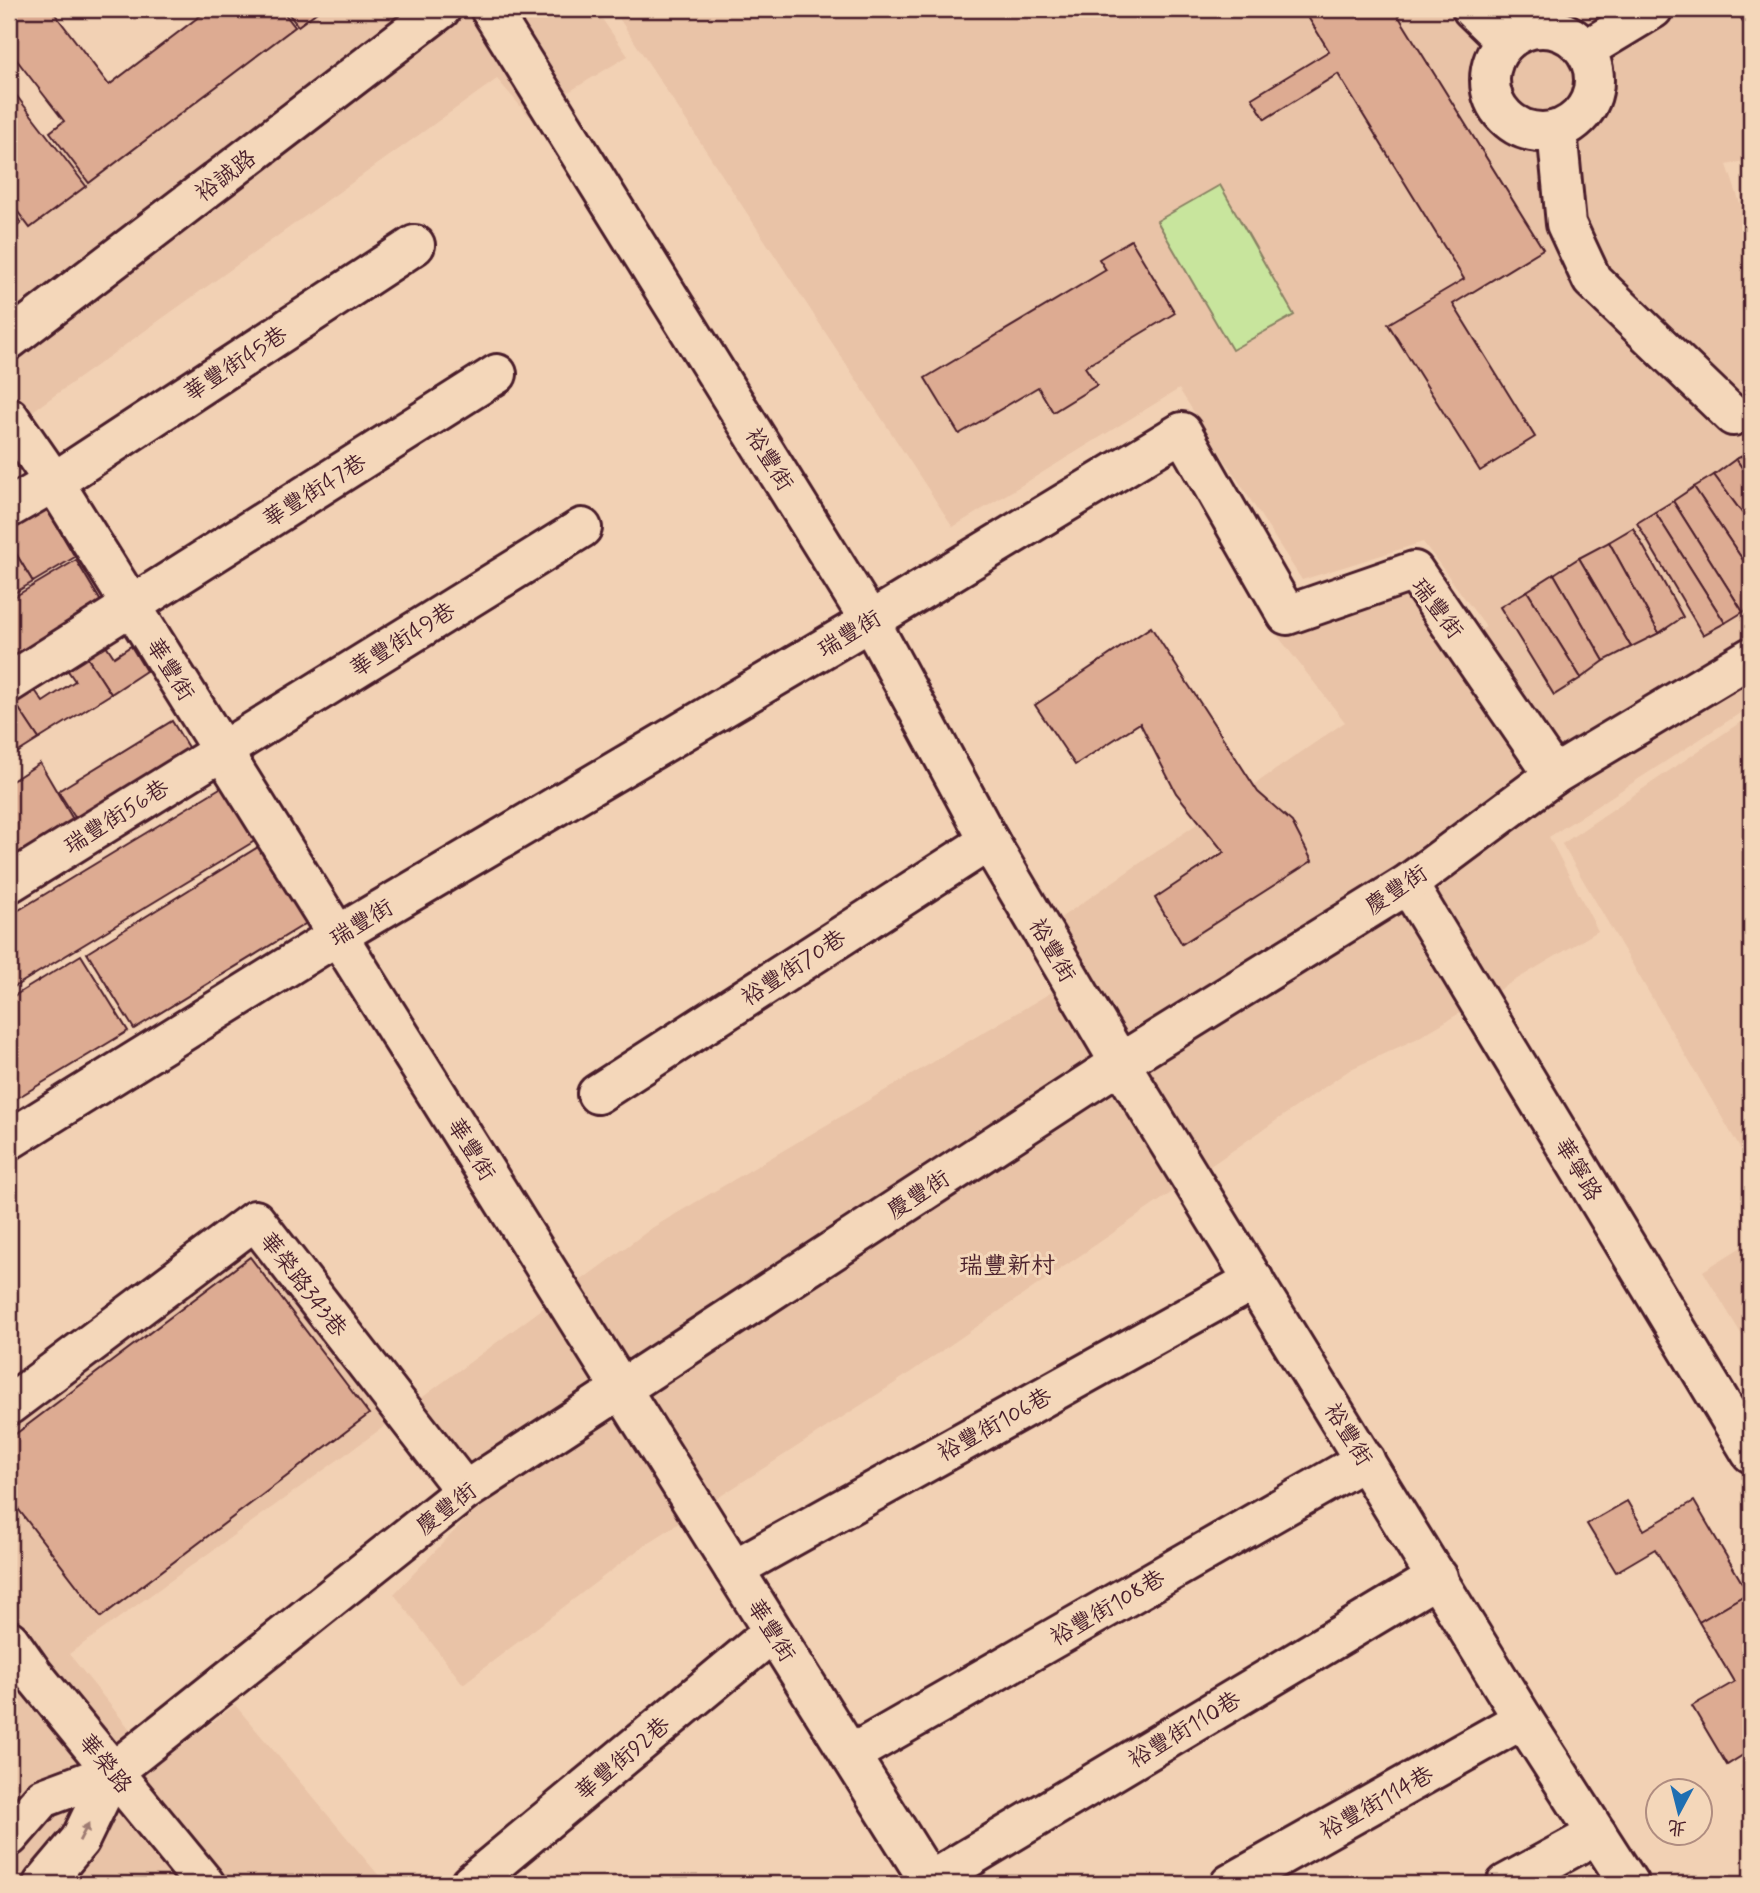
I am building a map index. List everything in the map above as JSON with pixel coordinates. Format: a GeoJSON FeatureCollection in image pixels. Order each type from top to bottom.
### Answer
{"type":"FeatureCollection","features":[{"type":"Feature","properties":{"kind":"street","name":"裕誠路"},"geometry":{"type":"LineString","coordinates":[[9,340],[441,9]]}},
{"type":"Feature","properties":{"kind":"street","name":"裕豐街"},"geometry":{"type":"LineString","coordinates":[[490,9],[870,621],[989,841],[1120,1063],[1523,1719],[1629,1884]]}},
{"type":"Feature","properties":{"kind":"street"},"geometry":{"type":"LineString","coordinates":[[1472,9],[1506,42]]}},
{"type":"Feature","properties":{"kind":"street"},"geometry":{"type":"LineString","coordinates":[[1585,50],[1653,9]]}},
{"type":"Feature","properties":{"kind":"street"},"geometry":{"type":"LineString","coordinates":[[1548,28],[1575,39],[1585,50],[1592,65],[1592,97],[1584,112],[1572,123],[1557,130],[1526,130],[1512,123],[1501,112],[1489,84],[1496,54],[1506,42],[1526,31],[1548,28]]}},
{"type":"Feature","properties":{"kind":"street"},"geometry":{"type":"LineString","coordinates":[[1557,130],[1566,224],[1592,280],[1733,416]]}},
{"type":"Feature","properties":{"kind":"street","name":"華豐街45巷"},"geometry":{"type":"LineString","coordinates":[[9,508],[54,482],[415,244]]}},
{"type":"Feature","properties":{"kind":"street","name":"華豐街47巷"},"geometry":{"type":"LineString","coordinates":[[9,683],[497,374]]}},
{"type":"Feature","properties":{"kind":"street","name":"華豐街"},"geometry":{"type":"LineString","coordinates":[[9,417],[54,482],[132,606],[930,1883]]}},
{"type":"Feature","properties":{"kind":"street","name":"瑞豐街"},"geometry":{"type":"LineString","coordinates":[[9,1140],[338,935],[870,621],[1182,432],[1287,615],[1414,571],[1554,775]]}},
{"type":"Feature","properties":{"kind":"street","name":"華豐街49巷"},"geometry":{"type":"LineString","coordinates":[[222,750],[582,528]]}},
{"type":"Feature","properties":{"kind":"street","name":"慶豐街"},"geometry":{"type":"LineString","coordinates":[[113,1772],[465,1491],[1120,1063],[1408,884],[1554,775],[1751,657]]}},
{"type":"Feature","properties":{"kind":"street","name":"瑞豐街56巷"},"geometry":{"type":"LineString","coordinates":[[9,883],[222,750]]}},
{"type":"Feature","properties":{"kind":"street","name":"裕豐街70巷"},"geometry":{"type":"LineString","coordinates":[[597,1094],[989,841]]}},
{"type":"Feature","properties":{"kind":"street","name":"華寧路"},"geometry":{"type":"LineString","coordinates":[[1408,884],[1751,1453]]}},
{"type":"Feature","properties":{"kind":"street","name":"華榮路343巷"},"geometry":{"type":"LineString","coordinates":[[9,1405],[255,1220],[465,1491]]}},
{"type":"Feature","properties":{"kind":"street","name":"裕豐街106巷"},"geometry":{"type":"LineString","coordinates":[[734,1569],[1254,1280]]}},
{"type":"Feature","properties":{"kind":"street","name":"裕豐街108巷"},"geometry":{"type":"LineString","coordinates":[[850,1755],[1365,1460]]}},
{"type":"Feature","properties":{"kind":"street","name":"裕豐街110巷"},"geometry":{"type":"LineString","coordinates":[[930,1883],[1438,1577]]}},
{"type":"Feature","properties":{"kind":"street","name":"華豐街92巷"},"geometry":{"type":"LineString","coordinates":[[470,1884],[773,1632]]}},
{"type":"Feature","properties":{"kind":"street","name":"華榮路"},"geometry":{"type":"LineString","coordinates":[[9,1640],[205,1884]]}},
{"type":"Feature","properties":{"kind":"street","name":"裕豐街114巷"},"geometry":{"type":"LineString","coordinates":[[1230,1884],[1523,1719]]}},
{"type":"Feature","properties":{"kind":"street"},"geometry":{"type":"LineString","coordinates":[[9,1838],[43,1798],[113,1772]]}},
{"type":"Feature","properties":{"kind":"street"},"geometry":{"type":"LineString","coordinates":[[43,1884],[80,1840],[113,1772]]}},
{"type":"Feature","properties":{"kind":"street"},"geometry":{"type":"LineString","coordinates":[[1506,1884],[1597,1834]]}},
{"type":"Feature","properties":{"kind":"shaded area"},"geometry":{"type":"Polygon","coordinates":[[[253,9],[595,9],[628,56],[529,116],[497,79],[9,428],[9,189],[253,9]]]}},
{"type":"Feature","properties":{"kind":"shaded area"},"geometry":{"type":"Polygon","coordinates":[[[613,9],[1751,9],[1751,159],[1727,165],[1751,235],[1751,706],[1549,837],[1598,931],[1416,1039],[1351,1069],[895,1383],[642,1547],[463,1684],[394,1594],[463,1522],[389,1423],[69,1654],[158,1764],[235,1705],[386,1884],[9,1884],[9,1396],[19,1414],[258,1243],[389,1422],[652,1228],[1057,989],[1024,943],[1345,722],[1277,635],[1410,587],[1446,649],[1486,627],[1423,542],[1302,580],[1179,389],[953,527],[613,9]]]}},
{"type":"Feature","properties":{"kind":"shaded area"},"geometry":{"type":"Polygon","coordinates":[[[1751,715],[1751,1167],[1562,844],[1751,715]]]}},
{"type":"Feature","properties":{"kind":"shaded area"},"geometry":{"type":"Polygon","coordinates":[[[1751,1241],[1751,1350],[1703,1271],[1751,1241]]]}},
{"type":"Feature","properties":{"kind":"green space"},"geometry":{"type":"Polygon","coordinates":[[[1220,185],[1294,315],[1232,350],[1157,221],[1220,185]]]}},
{"type":"Feature","properties":{"kind":"building"},"geometry":{"type":"Polygon","coordinates":[[[9,9],[51,9],[109,85],[209,9],[281,9],[295,27],[89,183],[50,132],[64,121],[9,50],[9,9]]]}},
{"type":"Feature","properties":{"kind":"building"},"geometry":{"type":"Polygon","coordinates":[[[285,9],[321,9],[298,26],[285,9]]]}},
{"type":"Feature","properties":{"kind":"building"},"geometry":{"type":"Polygon","coordinates":[[[1303,9],[1394,9],[1543,249],[1453,304],[1535,437],[1480,471],[1388,324],[1464,279],[1338,74],[1265,119],[1252,98],[1329,51],[1303,9]]]}},
{"type":"Feature","properties":{"kind":"building"},"geometry":{"type":"Polygon","coordinates":[[[1736,9],[1751,9],[1751,27],[1747,29],[1736,9]]]}},
{"type":"Feature","properties":{"kind":"building"},"geometry":{"type":"Polygon","coordinates":[[[9,86],[86,186],[30,228],[9,200],[9,86]]]}},
{"type":"Feature","properties":{"kind":"building"},"geometry":{"type":"Polygon","coordinates":[[[9,207],[21,223],[9,234],[9,207]]]}},
{"type":"Feature","properties":{"kind":"building"},"geometry":{"type":"Polygon","coordinates":[[[1131,240],[1175,313],[1085,367],[1097,385],[1053,412],[1038,387],[959,434],[925,378],[1106,270],[1099,259],[1131,240]]]}},
{"type":"Feature","properties":{"kind":"building"},"geometry":{"type":"Polygon","coordinates":[[[1751,452],[1751,481],[1736,459],[1751,452]]]}},
{"type":"Feature","properties":{"kind":"building"},"geometry":{"type":"Polygon","coordinates":[[[1736,459],[1751,481],[1751,525],[1714,475],[1736,459]]]}},
{"type":"Feature","properties":{"kind":"building"},"geometry":{"type":"Polygon","coordinates":[[[1714,475],[1751,525],[1751,572],[1694,487],[1714,475]]]}},
{"type":"Feature","properties":{"kind":"building"},"geometry":{"type":"Polygon","coordinates":[[[1694,487],[1751,572],[1751,607],[1743,612],[1673,501],[1694,487]]]}},
{"type":"Feature","properties":{"kind":"building"},"geometry":{"type":"Polygon","coordinates":[[[1673,501],[1743,612],[1725,623],[1655,512],[1673,501]]]}},
{"type":"Feature","properties":{"kind":"building"},"geometry":{"type":"Polygon","coordinates":[[[45,506],[75,557],[33,582],[9,542],[9,527],[45,506]]]}},
{"type":"Feature","properties":{"kind":"building"},"geometry":{"type":"Polygon","coordinates":[[[1655,512],[1725,623],[1703,635],[1637,523],[1655,512]]]}},
{"type":"Feature","properties":{"kind":"building"},"geometry":{"type":"Polygon","coordinates":[[[1633,528],[1683,617],[1659,633],[1609,542],[1633,528]]]}},
{"type":"Feature","properties":{"kind":"building"},"geometry":{"type":"Polygon","coordinates":[[[9,542],[33,582],[9,596],[9,542]]]}},
{"type":"Feature","properties":{"kind":"building"},"geometry":{"type":"Polygon","coordinates":[[[1609,542],[1659,633],[1631,647],[1579,558],[1609,542]]]}},
{"type":"Feature","properties":{"kind":"building"},"geometry":{"type":"Polygon","coordinates":[[[1579,558],[1631,647],[1604,661],[1554,574],[1579,558]]]}},
{"type":"Feature","properties":{"kind":"building"},"geometry":{"type":"Polygon","coordinates":[[[76,560],[103,605],[9,662],[9,600],[76,560]]]}},
{"type":"Feature","properties":{"kind":"building"},"geometry":{"type":"Polygon","coordinates":[[[1554,574],[1604,661],[1581,678],[1527,591],[1554,574]]]}},
{"type":"Feature","properties":{"kind":"building"},"geometry":{"type":"Polygon","coordinates":[[[1527,591],[1581,678],[1554,695],[1500,607],[1527,591]]]}},
{"type":"Feature","properties":{"kind":"building"},"geometry":{"type":"Polygon","coordinates":[[[1151,627],[1258,792],[1292,822],[1312,861],[1182,944],[1155,898],[1224,852],[1176,793],[1140,723],[1075,765],[1035,705],[1151,627]]]}},
{"type":"Feature","properties":{"kind":"building"},"geometry":{"type":"Polygon","coordinates":[[[102,639],[114,657],[131,646],[146,671],[111,694],[83,651],[102,639]]]}},
{"type":"Feature","properties":{"kind":"building"},"geometry":{"type":"Polygon","coordinates":[[[83,651],[111,694],[39,739],[10,696],[30,683],[43,702],[75,681],[64,665],[83,651]]]}},
{"type":"Feature","properties":{"kind":"building"},"geometry":{"type":"Polygon","coordinates":[[[14,701],[39,739],[9,758],[9,705],[14,701]]]}},
{"type":"Feature","properties":{"kind":"building"},"geometry":{"type":"Polygon","coordinates":[[[172,721],[189,749],[76,819],[58,791],[172,721]]]}},
{"type":"Feature","properties":{"kind":"building"},"geometry":{"type":"Polygon","coordinates":[[[40,763],[74,821],[9,861],[9,783],[40,763]]]}},
{"type":"Feature","properties":{"kind":"building"},"geometry":{"type":"Polygon","coordinates":[[[225,785],[258,839],[9,990],[9,916],[225,785]]]}},
{"type":"Feature","properties":{"kind":"building"},"geometry":{"type":"Polygon","coordinates":[[[263,844],[310,921],[134,1029],[87,953],[263,844]]]}},
{"type":"Feature","properties":{"kind":"building"},"geometry":{"type":"Polygon","coordinates":[[[81,955],[128,1031],[9,1103],[9,999],[81,955]]]}},
{"type":"Feature","properties":{"kind":"building"},"geometry":{"type":"Polygon","coordinates":[[[250,1257],[369,1414],[101,1617],[9,1497],[9,1439],[250,1257]]]}},
{"type":"Feature","properties":{"kind":"building"},"geometry":{"type":"Polygon","coordinates":[[[1627,1501],[1644,1530],[1694,1501],[1748,1593],[1699,1622],[1655,1549],[1616,1572],[1587,1524],[1627,1501]]]}},
{"type":"Feature","properties":{"kind":"building"},"geometry":{"type":"Polygon","coordinates":[[[1748,1593],[1751,1598],[1751,1750],[1727,1765],[1692,1706],[1734,1682],[1699,1622],[1748,1593]]]}},
{"type":"Feature","properties":{"kind":"district","name":"瑞豐新村"},"geometry":{"type":"Point","coordinates":[1007,1265]}}]}
